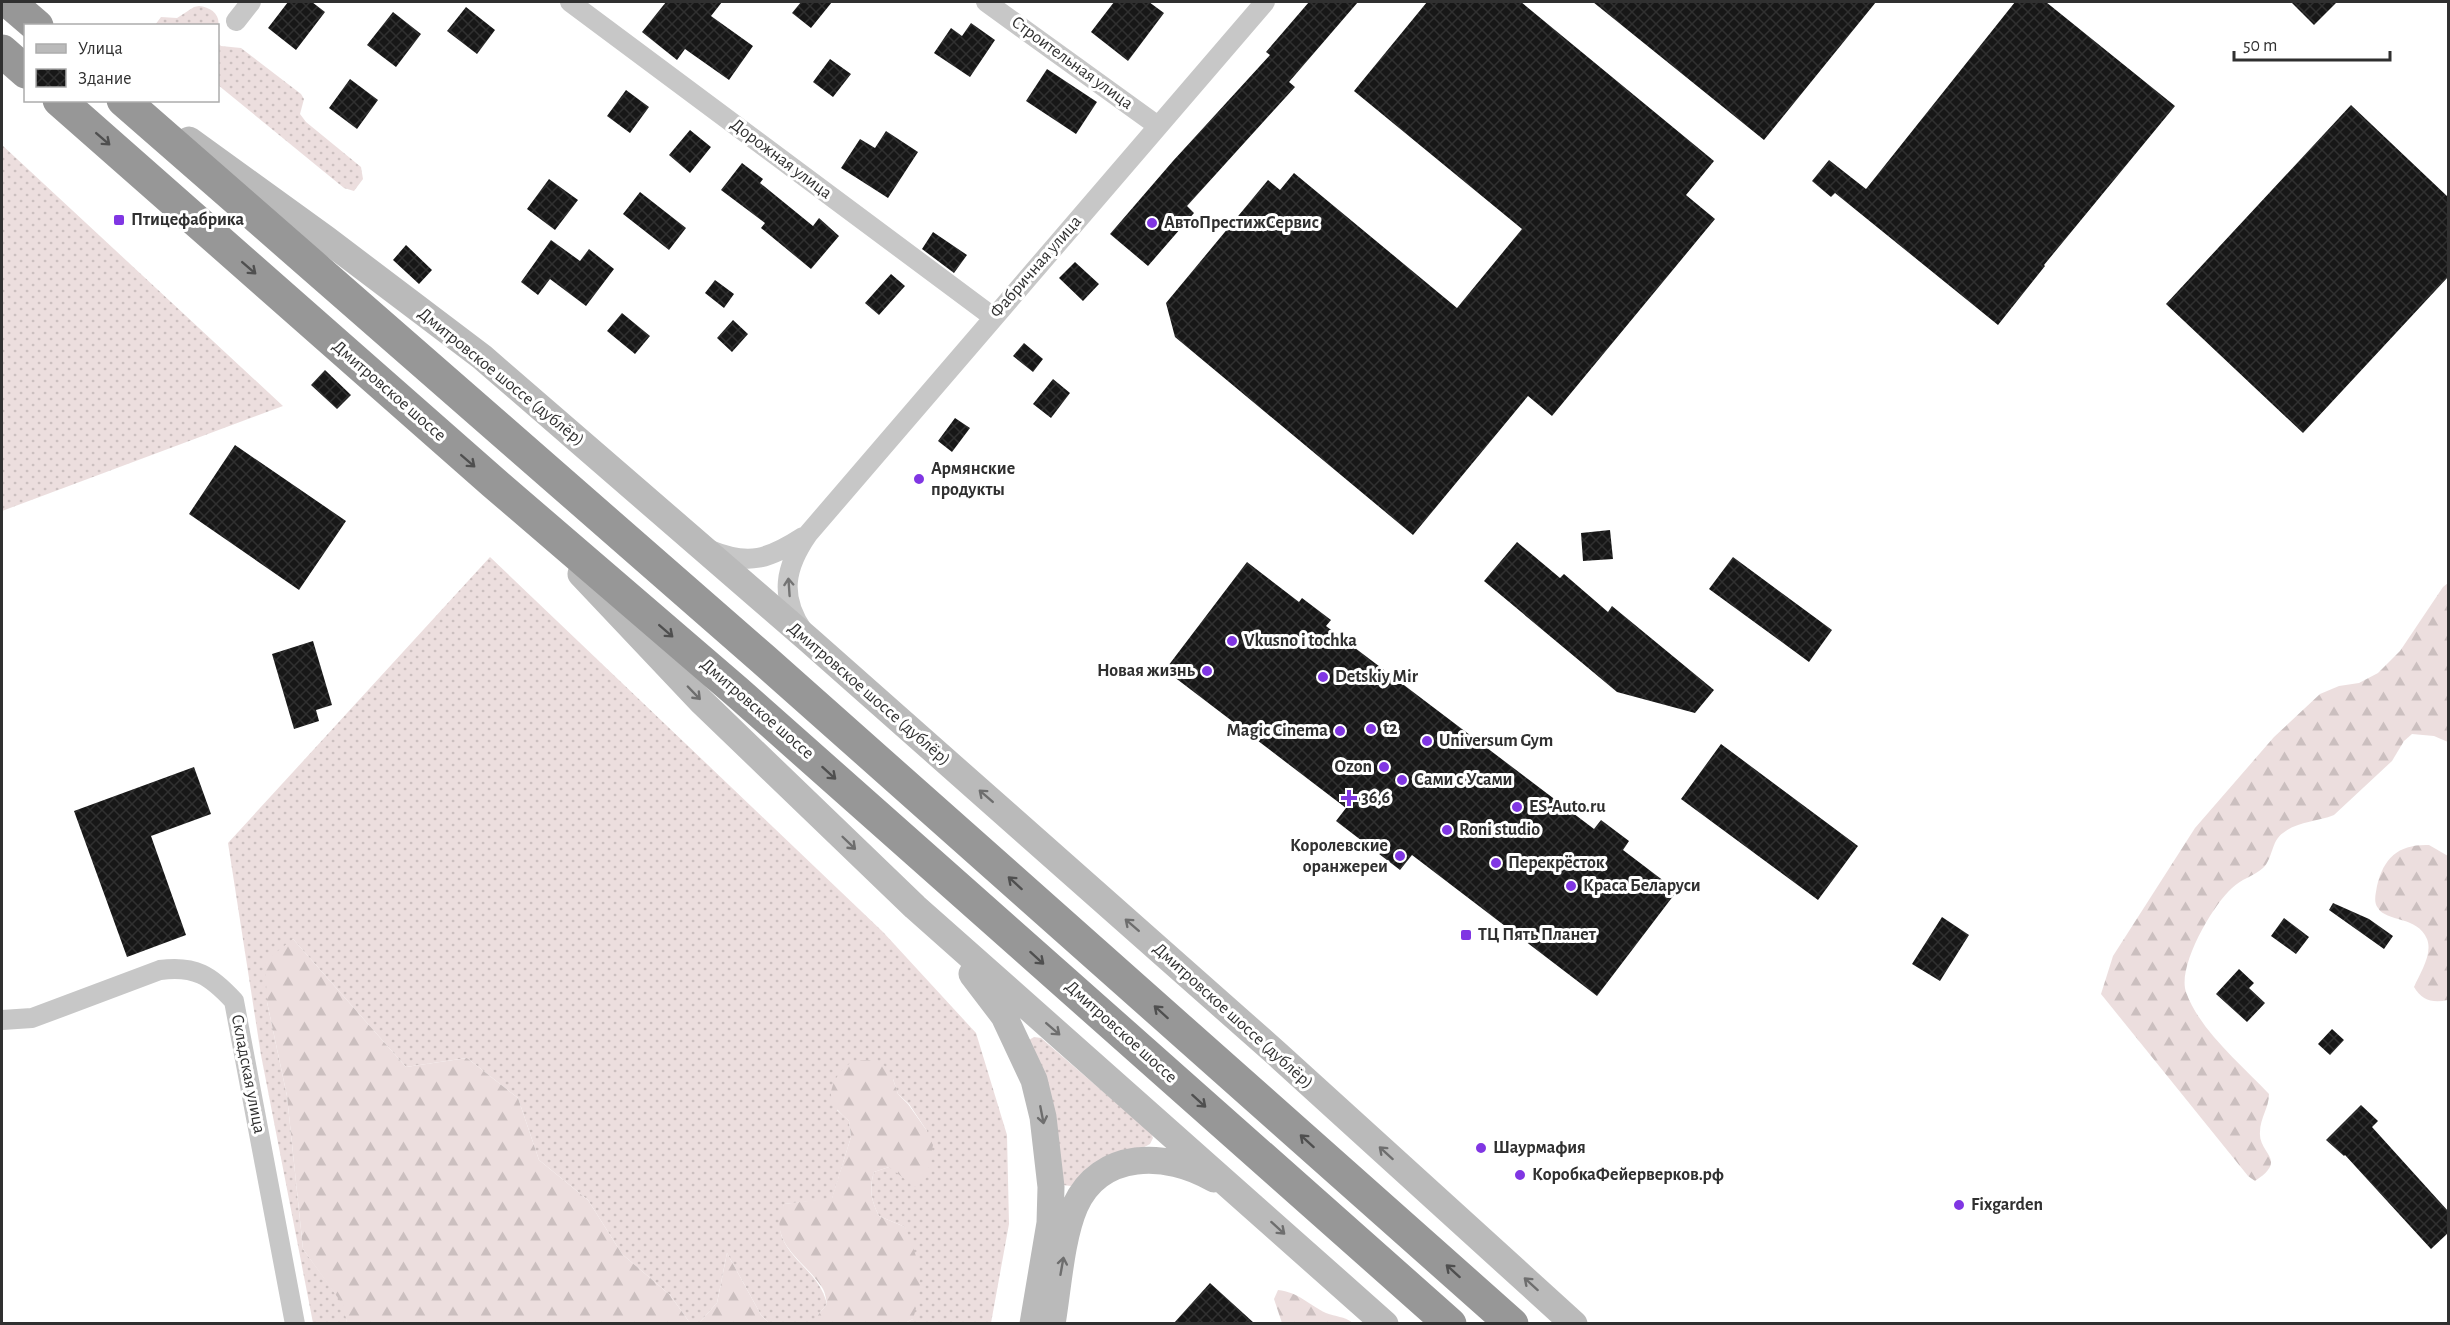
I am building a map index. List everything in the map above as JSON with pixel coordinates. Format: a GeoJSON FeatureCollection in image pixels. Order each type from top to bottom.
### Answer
{"type":"FeatureCollection","features":[{"type":"Feature","properties":{"kind":"highway"},"geometry":{"type":"LineString","coordinates":[[9,2],[35,24]]}},
{"type":"Feature","properties":{"kind":"highway"},"geometry":{"type":"LineString","coordinates":[[2,51],[24,70]]}},
{"type":"Feature","properties":{"kind":"highway","name":"Дмитровское шоссе"},"geometry":{"type":"LineString","coordinates":[[61,102],[494,483],[736,691],[1450,1323]]}},
{"type":"Feature","properties":{"kind":"highway"},"geometry":{"type":"LineString","coordinates":[[125,102],[772,666],[1512,1323]]}},
{"type":"Feature","properties":{"kind":"main road","name":"Дмитровское шоссе (дублёр)"},"geometry":{"type":"LineString","coordinates":[[137,102],[326,239],[482,357],[809,640],[1268,1046],[1574,1323]]}},
{"type":"Feature","properties":{"kind":"main road"},"geometry":{"type":"LineString","coordinates":[[494,483],[701,701],[915,907],[1385,1323]]}},
{"type":"Feature","properties":{"kind":"main road"},"geometry":{"type":"LineString","coordinates":[[915,907],[980,983],[1004,1016],[1034,1080],[1043,1117],[1051,1187],[1050,1223],[1033,1323]]}},
{"type":"Feature","properties":{"kind":"main road"},"geometry":{"type":"LineString","coordinates":[[1052,1323],[1069,1223],[1087,1187],[1105,1171],[1136,1160],[1158,1160],[1208,1176],[1246,1198]]}},
{"type":"Feature","properties":{"kind":"street"},"geometry":{"type":"LineString","coordinates":[[236,21],[251,2]]}},
{"type":"Feature","properties":{"kind":"street","name":"Дорожная улица"},"geometry":{"type":"LineString","coordinates":[[570,2],[993,317]]}},
{"type":"Feature","properties":{"kind":"street","name":"Строительная улица"},"geometry":{"type":"LineString","coordinates":[[986,2],[1158,126]]}},
{"type":"Feature","properties":{"kind":"street","name":"Фабричная улица"},"geometry":{"type":"LineString","coordinates":[[809,640],[795,619],[789,594],[788,575],[793,555],[808,534],[1265,2]]}},
{"type":"Feature","properties":{"kind":"street","name":"Фабричная улица"},"geometry":{"type":"LineString","coordinates":[[701,546],[729,558],[747,560],[766,558],[808,534]]}},
{"type":"Feature","properties":{"kind":"street","name":"Складская улица"},"geometry":{"type":"LineString","coordinates":[[2,1020],[15,1021],[32,1017],[160,970],[179,968],[201,974],[218,983],[234,1001],[296,1323]]}},
{"type":"Feature","properties":{"kind":"green space"},"geometry":{"type":"Polygon","coordinates":[[[194,7],[207,8],[214,12],[219,24],[156,24],[161,17],[177,18],[194,7]]]}},
{"type":"Feature","properties":{"kind":"green space"},"geometry":{"type":"Polygon","coordinates":[[[219,44],[241,48],[301,94],[304,99],[300,114],[306,122],[361,167],[363,179],[354,191],[344,188],[219,86],[219,44]]]}},
{"type":"Feature","properties":{"kind":"green space"},"geometry":{"type":"Polygon","coordinates":[[[2,145],[283,406],[2,511],[2,145]]]}},
{"type":"Feature","properties":{"kind":"green space"},"geometry":{"type":"Polygon","coordinates":[[[490,557],[883,932],[976,1033],[1007,1135],[1009,1224],[991,1323],[905,1323],[913,1319],[905,1227],[879,1216],[871,1189],[874,1172],[889,1167],[927,1131],[909,1104],[898,1094],[893,1079],[837,1110],[849,1121],[851,1137],[832,1199],[784,1204],[782,1237],[792,1254],[818,1284],[827,1304],[818,1315],[818,1323],[769,1323],[761,1315],[727,1253],[717,1303],[699,1323],[690,1323],[670,1295],[622,1254],[588,1200],[539,1160],[518,1098],[467,1058],[406,1067],[293,939],[267,1002],[287,1096],[303,1249],[344,1305],[347,1323],[313,1323],[261,1055],[228,843],[490,557]]]}},
{"type":"Feature","properties":{"kind":"green space"},"geometry":{"type":"Polygon","coordinates":[[[2448,583],[2448,742],[2434,736],[2412,734],[2404,741],[2392,761],[2334,815],[2295,826],[2279,836],[2263,868],[2236,885],[2224,896],[2198,937],[2187,967],[2186,992],[2201,1020],[2222,1046],[2269,1094],[2260,1132],[2263,1146],[2271,1162],[2265,1173],[2255,1181],[2248,1176],[2101,994],[2113,956],[2195,828],[2274,737],[2320,694],[2339,686],[2359,683],[2378,673],[2400,651],[2448,583]]]}},
{"type":"Feature","properties":{"kind":"green space"},"geometry":{"type":"Polygon","coordinates":[[[2429,845],[2448,856],[2448,1000],[2443,1001],[2424,998],[2414,987],[2428,951],[2427,939],[2423,932],[2417,926],[2382,912],[2376,906],[2375,900],[2380,876],[2394,854],[2409,847],[2429,845]]]}},
{"type":"Feature","properties":{"kind":"green space"},"geometry":{"type":"Polygon","coordinates":[[[293,939],[406,1067],[467,1058],[518,1098],[539,1160],[588,1200],[622,1254],[670,1295],[690,1323],[347,1323],[343,1305],[303,1249],[287,1096],[267,1002],[265,961],[293,939]]]}},
{"type":"Feature","properties":{"kind":"green space"},"geometry":{"type":"Polygon","coordinates":[[[1034,1037],[1041,1038],[1151,1133],[1153,1138],[1150,1144],[1078,1183],[1071,1186],[1063,1185],[1029,1040],[1034,1037]]]}},
{"type":"Feature","properties":{"kind":"green space"},"geometry":{"type":"Polygon","coordinates":[[[869,1060],[885,1066],[898,1094],[927,1131],[933,1145],[927,1177],[915,1187],[889,1167],[874,1172],[871,1189],[879,1216],[905,1227],[920,1273],[917,1305],[913,1319],[905,1323],[818,1323],[818,1315],[827,1304],[824,1292],[783,1240],[780,1218],[784,1204],[832,1198],[851,1137],[849,1121],[840,1113],[831,1099],[832,1090],[835,1080],[846,1066],[855,1061],[869,1060]]]}},
{"type":"Feature","properties":{"kind":"green space"},"geometry":{"type":"Polygon","coordinates":[[[727,1253],[761,1315],[769,1323],[699,1323],[717,1303],[727,1253]]]}},
{"type":"Feature","properties":{"kind":"green space"},"geometry":{"type":"Polygon","coordinates":[[[1278,1290],[1292,1293],[1326,1313],[1353,1323],[1282,1323],[1274,1299],[1278,1290]]]}},
{"type":"Feature","properties":{"kind":"building"},"geometry":{"type":"Polygon","coordinates":[[[288,2],[312,2],[325,12],[296,50],[268,28],[288,2]]]}},
{"type":"Feature","properties":{"kind":"building"},"geometry":{"type":"Polygon","coordinates":[[[666,2],[722,2],[711,16],[753,46],[729,80],[685,49],[677,60],[642,32],[666,2]]]}},
{"type":"Feature","properties":{"kind":"building"},"geometry":{"type":"Polygon","coordinates":[[[801,2],[832,2],[811,28],[792,13],[801,2]]]}},
{"type":"Feature","properties":{"kind":"building"},"geometry":{"type":"Polygon","coordinates":[[[1114,2],[1149,2],[1164,13],[1128,61],[1091,32],[1114,2]]]}},
{"type":"Feature","properties":{"kind":"building"},"geometry":{"type":"Polygon","coordinates":[[[1309,2],[1358,2],[1289,82],[1295,87],[1187,206],[1194,213],[1148,266],[1110,234],[1270,55],[1266,52],[1309,2]]]}},
{"type":"Feature","properties":{"kind":"building"},"geometry":{"type":"Polygon","coordinates":[[[1427,2],[1521,2],[1714,161],[1686,195],[1715,219],[1552,416],[1528,396],[1413,535],[1175,337],[1166,303],[1268,180],[1280,190],[1294,173],[1457,308],[1522,229],[1354,91],[1427,2]]]}},
{"type":"Feature","properties":{"kind":"building"},"geometry":{"type":"Polygon","coordinates":[[[1593,2],[1876,2],[1764,140],[1593,2]]]}},
{"type":"Feature","properties":{"kind":"building"},"geometry":{"type":"Polygon","coordinates":[[[2015,2],[2046,2],[2175,106],[2044,265],[1998,325],[1835,193],[1831,197],[1812,181],[1829,160],[1866,189],[2015,2]]]}},
{"type":"Feature","properties":{"kind":"building"},"geometry":{"type":"Polygon","coordinates":[[[2291,2],[2337,2],[2314,25],[2291,2]]]}},
{"type":"Feature","properties":{"kind":"building"},"geometry":{"type":"Polygon","coordinates":[[[466,7],[495,30],[477,54],[447,31],[466,7]]]}},
{"type":"Feature","properties":{"kind":"building"},"geometry":{"type":"Polygon","coordinates":[[[393,12],[421,34],[396,67],[367,45],[393,12]]]}},
{"type":"Feature","properties":{"kind":"building"},"geometry":{"type":"Polygon","coordinates":[[[971,23],[995,40],[970,77],[934,53],[951,28],[962,36],[971,23]]]}},
{"type":"Feature","properties":{"kind":"building"},"geometry":{"type":"Polygon","coordinates":[[[830,59],[851,74],[833,97],[813,82],[830,59]]]}},
{"type":"Feature","properties":{"kind":"building"},"geometry":{"type":"Polygon","coordinates":[[[1047,69],[1097,102],[1076,134],[1026,101],[1047,69]]]}},
{"type":"Feature","properties":{"kind":"building"},"geometry":{"type":"Polygon","coordinates":[[[350,79],[378,100],[357,129],[329,108],[350,79]]]}},
{"type":"Feature","properties":{"kind":"building"},"geometry":{"type":"Polygon","coordinates":[[[626,90],[649,107],[630,133],[607,116],[626,90]]]}},
{"type":"Feature","properties":{"kind":"building"},"geometry":{"type":"Polygon","coordinates":[[[2351,105],[2448,197],[2448,277],[2303,433],[2166,304],[2351,105]]]}},
{"type":"Feature","properties":{"kind":"building"},"geometry":{"type":"Polygon","coordinates":[[[690,130],[711,147],[690,173],[669,155],[690,130]]]}},
{"type":"Feature","properties":{"kind":"building"},"geometry":{"type":"Polygon","coordinates":[[[886,131],[918,152],[888,198],[841,168],[860,139],[875,148],[886,131]]]}},
{"type":"Feature","properties":{"kind":"building"},"geometry":{"type":"Polygon","coordinates":[[[742,163],[763,179],[760,183],[813,226],[819,218],[839,236],[811,269],[761,228],[765,223],[721,190],[742,163]]]}},
{"type":"Feature","properties":{"kind":"building"},"geometry":{"type":"Polygon","coordinates":[[[549,179],[578,200],[555,230],[527,209],[549,179]]]}},
{"type":"Feature","properties":{"kind":"building"},"geometry":{"type":"Polygon","coordinates":[[[640,192],[686,228],[669,250],[623,214],[640,192]]]}},
{"type":"Feature","properties":{"kind":"building"},"geometry":{"type":"Polygon","coordinates":[[[933,232],[967,255],[954,273],[922,249],[933,232]]]}},
{"type":"Feature","properties":{"kind":"building"},"geometry":{"type":"Polygon","coordinates":[[[551,240],[580,261],[589,249],[614,269],[586,306],[550,279],[538,295],[521,282],[551,240]]]}},
{"type":"Feature","properties":{"kind":"building"},"geometry":{"type":"Polygon","coordinates":[[[406,245],[432,270],[419,284],[393,260],[406,245]]]}},
{"type":"Feature","properties":{"kind":"building"},"geometry":{"type":"Polygon","coordinates":[[[1075,262],[1099,284],[1083,301],[1059,278],[1075,262]]]}},
{"type":"Feature","properties":{"kind":"building"},"geometry":{"type":"Polygon","coordinates":[[[891,274],[905,286],[879,315],[865,303],[891,274]]]}},
{"type":"Feature","properties":{"kind":"building"},"geometry":{"type":"Polygon","coordinates":[[[715,280],[734,294],[724,308],[705,293],[715,280]]]}},
{"type":"Feature","properties":{"kind":"building"},"geometry":{"type":"Polygon","coordinates":[[[622,313],[650,336],[635,354],[607,331],[622,313]]]}},
{"type":"Feature","properties":{"kind":"building"},"geometry":{"type":"Polygon","coordinates":[[[733,320],[748,334],[732,352],[717,338],[733,320]]]}},
{"type":"Feature","properties":{"kind":"building"},"geometry":{"type":"Polygon","coordinates":[[[1024,343],[1043,359],[1033,372],[1013,356],[1024,343]]]}},
{"type":"Feature","properties":{"kind":"building"},"geometry":{"type":"Polygon","coordinates":[[[325,370],[351,395],[337,409],[311,385],[325,370]]]}},
{"type":"Feature","properties":{"kind":"building"},"geometry":{"type":"Polygon","coordinates":[[[1053,379],[1070,393],[1051,418],[1033,404],[1053,379]]]}},
{"type":"Feature","properties":{"kind":"building"},"geometry":{"type":"Polygon","coordinates":[[[955,418],[970,428],[952,452],[938,441],[955,418]]]}},
{"type":"Feature","properties":{"kind":"building"},"geometry":{"type":"Polygon","coordinates":[[[235,445],[346,521],[299,590],[189,514],[235,445]]]}},
{"type":"Feature","properties":{"kind":"building"},"geometry":{"type":"Polygon","coordinates":[[[1610,530],[1613,559],[1583,561],[1581,533],[1610,530]]]}},
{"type":"Feature","properties":{"kind":"building"},"geometry":{"type":"Polygon","coordinates":[[[1517,542],[1560,578],[1564,574],[1608,612],[1612,606],[1714,690],[1695,713],[1617,692],[1484,581],[1517,542]]]}},
{"type":"Feature","properties":{"kind":"building"},"geometry":{"type":"Polygon","coordinates":[[[1733,557],[1832,630],[1809,662],[1709,589],[1733,557]]]}},
{"type":"Feature","properties":{"kind":"building"},"geometry":{"type":"Polygon","coordinates":[[[1247,562],[1299,602],[1302,598],[1331,620],[1326,626],[1594,829],[1601,820],[1629,841],[1623,850],[1677,891],[1597,996],[1412,855],[1400,870],[1336,821],[1346,808],[1165,670],[1247,562]]]}},
{"type":"Feature","properties":{"kind":"building"},"geometry":{"type":"Polygon","coordinates":[[[313,641],[332,705],[316,710],[319,721],[294,729],[272,654],[313,641]]]}},
{"type":"Feature","properties":{"kind":"building"},"geometry":{"type":"Polygon","coordinates":[[[1721,744],[1858,846],[1818,900],[1681,799],[1721,744]]]}},
{"type":"Feature","properties":{"kind":"building"},"geometry":{"type":"Polygon","coordinates":[[[194,767],[211,814],[151,836],[186,935],[127,957],[74,811],[194,767]]]}},
{"type":"Feature","properties":{"kind":"building"},"geometry":{"type":"Polygon","coordinates":[[[2333,903],[2369,919],[2393,936],[2384,949],[2329,910],[2333,903]]]}},
{"type":"Feature","properties":{"kind":"building"},"geometry":{"type":"Polygon","coordinates":[[[1942,917],[1969,935],[1940,981],[1912,964],[1942,917]]]}},
{"type":"Feature","properties":{"kind":"building"},"geometry":{"type":"Polygon","coordinates":[[[2284,918],[2309,937],[2296,954],[2271,936],[2284,918]]]}},
{"type":"Feature","properties":{"kind":"building"},"geometry":{"type":"Polygon","coordinates":[[[2239,969],[2254,983],[2249,988],[2265,1003],[2247,1022],[2216,994],[2239,969]]]}},
{"type":"Feature","properties":{"kind":"building"},"geometry":{"type":"Polygon","coordinates":[[[2332,1029],[2344,1040],[2330,1055],[2318,1044],[2332,1029]]]}},
{"type":"Feature","properties":{"kind":"building"},"geometry":{"type":"Polygon","coordinates":[[[2361,1105],[2378,1121],[2372,1127],[2448,1211],[2448,1233],[2431,1249],[2345,1155],[2326,1140],[2361,1105]]]}},
{"type":"Feature","properties":{"kind":"building"},"geometry":{"type":"Polygon","coordinates":[[[1210,1283],[1254,1323],[1174,1323],[1210,1283]]]}},
{"type":"Feature","properties":{"kind":"place","name":"Птицефабрика"},"geometry":{"type":"Point","coordinates":[119,220]}},
{"type":"Feature","properties":{"kind":"place","name":"АвтоПрестижСервис"},"geometry":{"type":"Point","coordinates":[1152,223]}},
{"type":"Feature","properties":{"kind":"place","name":"Армянские продукты"},"geometry":{"type":"Point","coordinates":[919,479]}},
{"type":"Feature","properties":{"kind":"place","name":"Vkusno i tochka"},"geometry":{"type":"Point","coordinates":[1232,641]}},
{"type":"Feature","properties":{"kind":"place","name":"Новая жизнь"},"geometry":{"type":"Point","coordinates":[1207,671]}},
{"type":"Feature","properties":{"kind":"place","name":"Detskiy Mir"},"geometry":{"type":"Point","coordinates":[1323,677]}},
{"type":"Feature","properties":{"kind":"place","name":"t2"},"geometry":{"type":"Point","coordinates":[1371,729]}},
{"type":"Feature","properties":{"kind":"place","name":"Magic Cinema"},"geometry":{"type":"Point","coordinates":[1340,731]}},
{"type":"Feature","properties":{"kind":"place","name":"Universum Gym"},"geometry":{"type":"Point","coordinates":[1427,741]}},
{"type":"Feature","properties":{"kind":"place","name":"Ozon"},"geometry":{"type":"Point","coordinates":[1384,767]}},
{"type":"Feature","properties":{"kind":"place","name":"Сами с Усами"},"geometry":{"type":"Point","coordinates":[1402,780]}},
{"type":"Feature","properties":{"kind":"place","name":"36,6"},"geometry":{"type":"Point","coordinates":[1349,798]}},
{"type":"Feature","properties":{"kind":"place","name":"ES-Auto.ru"},"geometry":{"type":"Point","coordinates":[1517,807]}},
{"type":"Feature","properties":{"kind":"place","name":"Roni studio"},"geometry":{"type":"Point","coordinates":[1447,830]}},
{"type":"Feature","properties":{"kind":"place","name":"Королевские оранжереи"},"geometry":{"type":"Point","coordinates":[1400,856]}},
{"type":"Feature","properties":{"kind":"place","name":"Перекрёсток"},"geometry":{"type":"Point","coordinates":[1496,863]}},
{"type":"Feature","properties":{"kind":"place","name":"Краса Беларуси"},"geometry":{"type":"Point","coordinates":[1571,886]}},
{"type":"Feature","properties":{"kind":"place","name":"ТЦ Пять Планет"},"geometry":{"type":"Point","coordinates":[1466,935]}},
{"type":"Feature","properties":{"kind":"place","name":"Шаурмафия"},"geometry":{"type":"Point","coordinates":[1481,1148]}},
{"type":"Feature","properties":{"kind":"place","name":"КоробкаФейерверков.рф"},"geometry":{"type":"Point","coordinates":[1520,1175]}},
{"type":"Feature","properties":{"kind":"place","name":"Fixgarden"},"geometry":{"type":"Point","coordinates":[1959,1205]}}]}
